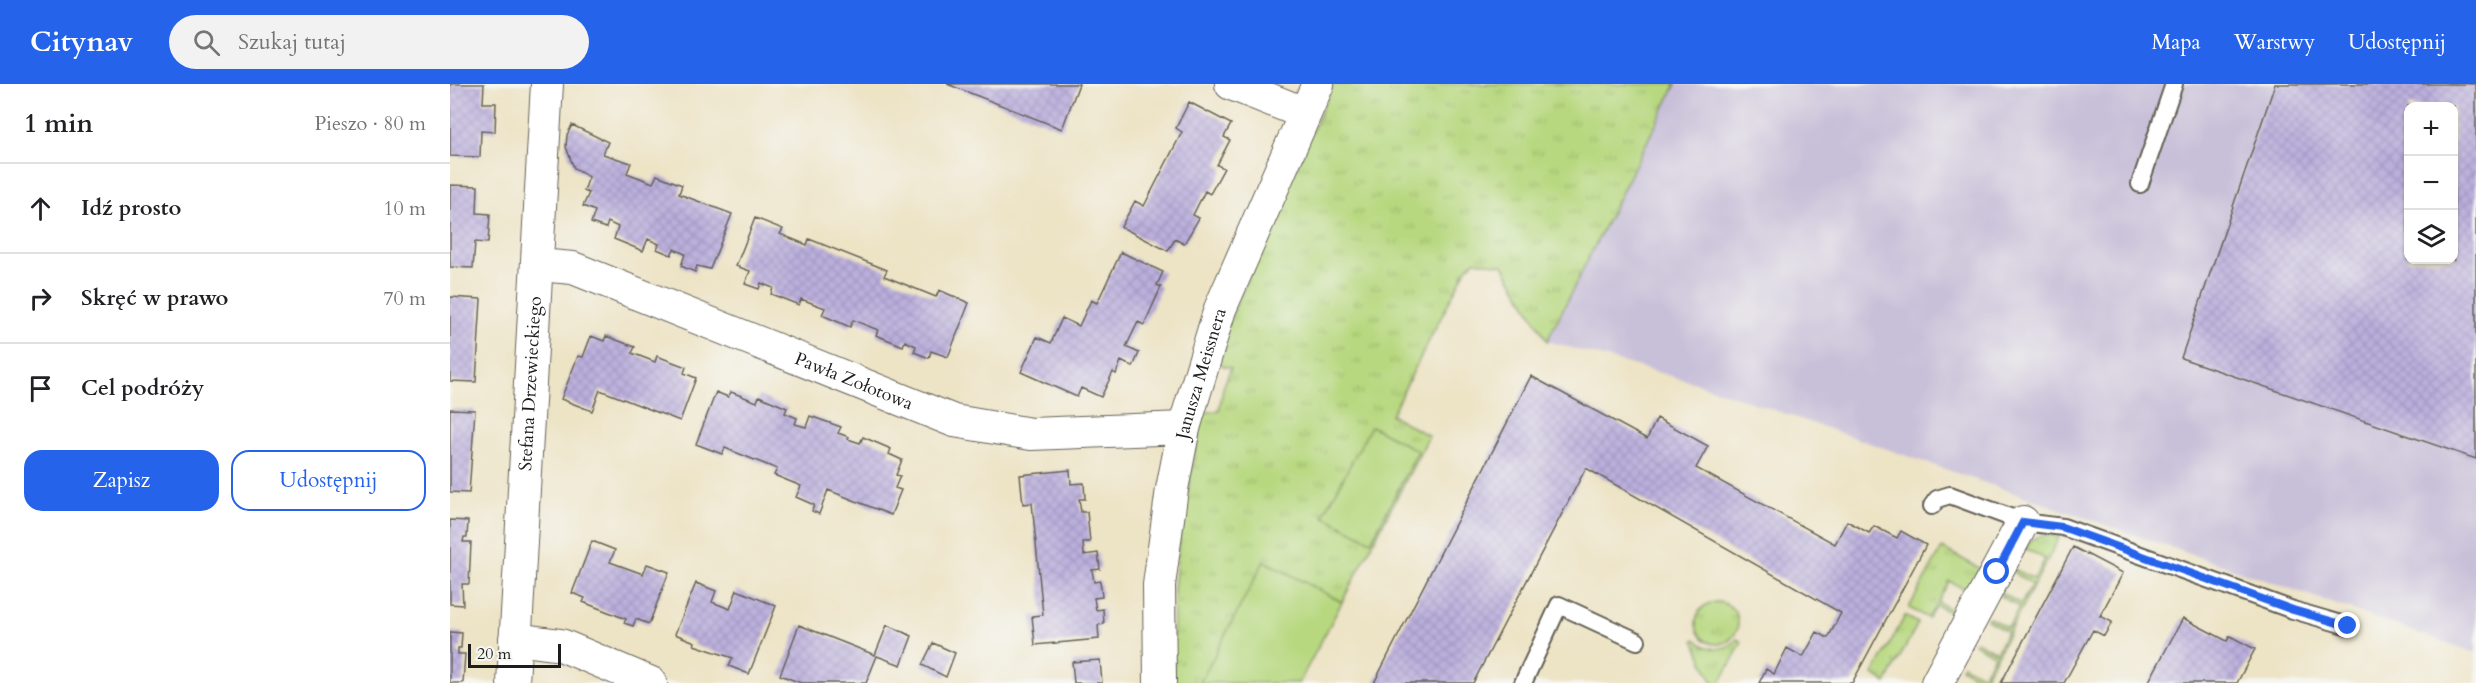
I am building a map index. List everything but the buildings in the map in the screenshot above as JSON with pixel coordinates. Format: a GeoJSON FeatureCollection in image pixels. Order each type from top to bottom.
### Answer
{"type":"FeatureCollection","features":[{"type":"Feature","properties":{"kind":"street","name":"Stefana Drzewieckiego"},"geometry":{"type":"LineString","coordinates":[[513,683],[548,84]]}},
{"type":"Feature","properties":{"kind":"street"},"geometry":{"type":"LineString","coordinates":[[1231,84],[1304,113]]}},
{"type":"Feature","properties":{"kind":"street","name":"Janusza Meissnera"},"geometry":{"type":"LineString","coordinates":[[1160,683],[1159,585],[1172,489],[1184,428],[1220,309],[1318,84]]}},
{"type":"Feature","properties":{"kind":"street","name":"Pawła Zołotowa"},"geometry":{"type":"LineString","coordinates":[[538,265],[573,268],[954,421],[1031,434],[1184,428]]}},
{"type":"Feature","properties":{"kind":"street"},"geometry":{"type":"LineString","coordinates":[[1938,683],[2023,522]]}},
{"type":"Feature","properties":{"kind":"street"},"geometry":{"type":"LineString","coordinates":[[515,639],[561,645],[651,683]]}},
{"type":"Feature","properties":{"kind":"lane"},"geometry":{"type":"LineString","coordinates":[[2140,184],[2174,84]]}},
{"type":"Feature","properties":{"kind":"lane"},"geometry":{"type":"LineString","coordinates":[[1932,506],[1937,499],[1950,495],[2023,522],[2062,527],[2293,610],[2348,626]]}},
{"type":"Feature","properties":{"kind":"lane"},"geometry":{"type":"LineString","coordinates":[[1523,683],[1559,605],[1637,641]]}},
{"type":"Feature","properties":{"kind":"shaded area"},"geometry":{"type":"Polygon","coordinates":[[[1676,84],[2476,84],[2476,653],[1699,384],[1547,341],[1676,84]]]}},
{"type":"Feature","properties":{"kind":"green space"},"geometry":{"type":"Polygon","coordinates":[[[1333,84],[1676,84],[1547,341],[1503,265],[1475,261],[1467,267],[1391,415],[1429,436],[1342,602],[1304,583],[1252,683],[1173,683],[1174,588],[1179,540],[1202,413],[1219,411],[1223,388],[1231,368],[1214,363],[1221,340],[1333,84]]]}},
{"type":"Feature","properties":{"kind":"green space"},"geometry":{"type":"Polygon","coordinates":[[[1371,426],[1418,451],[1371,541],[1323,516],[1371,426]]]}},
{"type":"Feature","properties":{"kind":"green space"},"geometry":{"type":"Polygon","coordinates":[[[2051,535],[2059,538],[1982,683],[1979,683],[1980,679],[1961,668],[1963,665],[1983,676],[1994,655],[1974,644],[1976,641],[1996,652],[2007,631],[1987,620],[1988,617],[2008,628],[2019,607],[2000,596],[2001,593],[2021,604],[2032,584],[2013,572],[2014,569],[2034,579],[2045,559],[2025,548],[2036,538],[2051,535]]]}},
{"type":"Feature","properties":{"kind":"green space"},"geometry":{"type":"Polygon","coordinates":[[[1942,548],[1981,569],[1968,591],[1949,581],[1938,602],[1957,613],[1956,616],[1936,605],[1928,618],[1909,608],[1942,548]]]}},
{"type":"Feature","properties":{"kind":"green space"},"geometry":{"type":"Polygon","coordinates":[[[1264,561],[1342,602],[1299,683],[1200,683],[1264,561]]]}},
{"type":"Feature","properties":{"kind":"green space"},"geometry":{"type":"Polygon","coordinates":[[[1717,602],[1732,608],[1738,623],[1732,638],[1717,644],[1702,638],[1696,623],[1702,608],[1717,602]]]}},
{"type":"Feature","properties":{"kind":"green space"},"geometry":{"type":"Polygon","coordinates":[[[1905,616],[1918,623],[1886,683],[1873,675],[1905,616]]]}},
{"type":"Feature","properties":{"kind":"green space"},"geometry":{"type":"Polygon","coordinates":[[[1737,639],[1742,642],[1720,683],[1712,681],[1694,640],[1716,649],[1727,646],[1737,639]]]}},
{"type":"Feature","properties":{"kind":"route"},"geometry":{"type":"LineString","coordinates":[[1997,572],[2023,522],[2062,527],[2293,610],[2348,626]]}}]}
